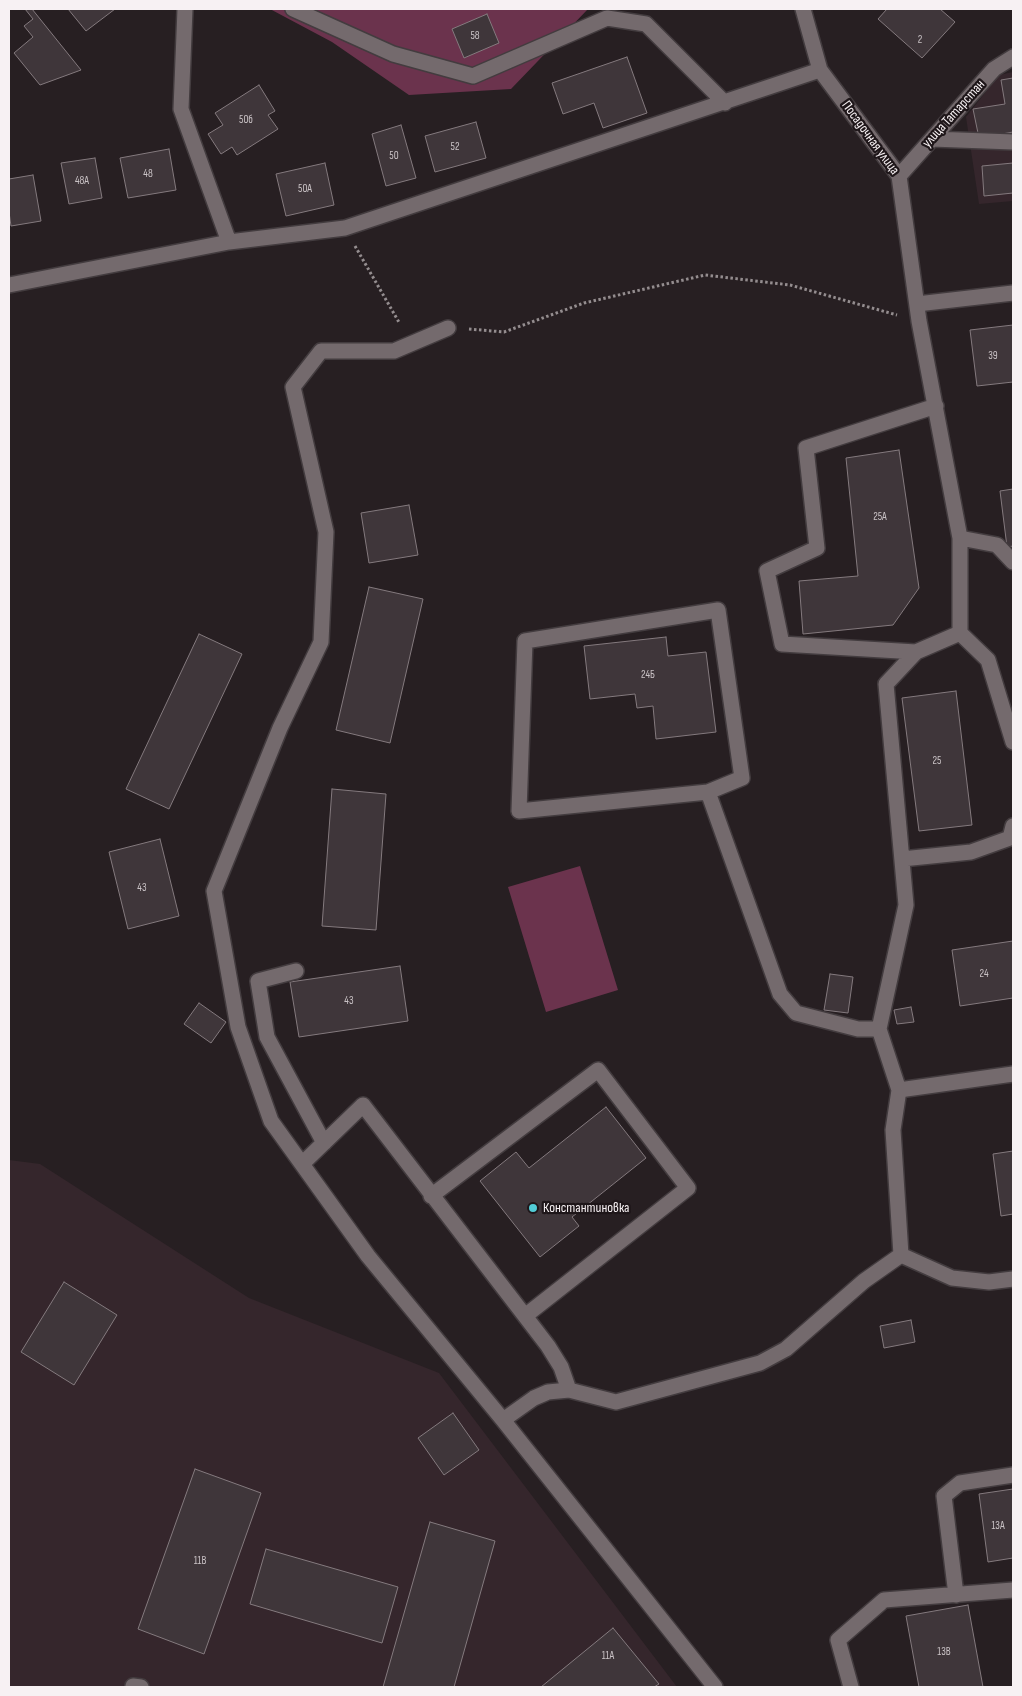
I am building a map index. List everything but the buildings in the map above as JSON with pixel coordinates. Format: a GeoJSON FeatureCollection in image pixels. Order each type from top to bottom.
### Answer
{"type":"FeatureCollection","features":[{"type":"Feature","properties":{"kind":"street"},"geometry":{"type":"LineString","coordinates":[[185,9],[181,110],[229,242]]}},
{"type":"Feature","properties":{"kind":"street"},"geometry":{"type":"LineString","coordinates":[[293,9],[393,54],[473,76],[607,18],[646,24],[726,103]]}},
{"type":"Feature","properties":{"kind":"street","name":"Посадочная улица"},"geometry":{"type":"LineString","coordinates":[[803,9],[820,70],[899,176],[919,321],[960,538],[960,633]]}},
{"type":"Feature","properties":{"kind":"street","name":"улица Татарстан"},"geometry":{"type":"LineString","coordinates":[[899,176],[994,69],[1013,57]]}},
{"type":"Feature","properties":{"kind":"street"},"geometry":{"type":"LineString","coordinates":[[9,285],[229,242],[345,228],[726,103],[820,70]]}},
{"type":"Feature","properties":{"kind":"street"},"geometry":{"type":"LineString","coordinates":[[932,138],[1013,142]]}},
{"type":"Feature","properties":{"kind":"street"},"geometry":{"type":"LineString","coordinates":[[917,304],[1013,293]]}},
{"type":"Feature","properties":{"kind":"street"},"geometry":{"type":"LineString","coordinates":[[448,328],[394,350],[321,351],[293,387],[326,532],[321,642],[280,728],[214,891],[238,1027],[271,1121],[368,1256],[503,1420],[715,1687]]}},
{"type":"Feature","properties":{"kind":"street"},"geometry":{"type":"LineString","coordinates":[[916,652],[782,644],[768,572],[818,548],[806,448],[936,406]]}},
{"type":"Feature","properties":{"kind":"street"},"geometry":{"type":"LineString","coordinates":[[960,538],[997,545],[1013,562]]}},
{"type":"Feature","properties":{"kind":"street"},"geometry":{"type":"LineString","coordinates":[[718,610],[742,778],[708,792],[519,811],[525,641],[718,610]]}},
{"type":"Feature","properties":{"kind":"street"},"geometry":{"type":"LineString","coordinates":[[901,1256],[893,1130],[899,1090],[879,1029],[906,905],[886,684],[916,652],[960,633],[988,660],[1013,742]]}},
{"type":"Feature","properties":{"kind":"street"},"geometry":{"type":"LineString","coordinates":[[708,792],[780,994],[796,1013],[858,1029],[879,1029]]}},
{"type":"Feature","properties":{"kind":"street"},"geometry":{"type":"LineString","coordinates":[[902,859],[971,852],[1010,838],[1013,826]]}},
{"type":"Feature","properties":{"kind":"street"},"geometry":{"type":"LineString","coordinates":[[296,971],[258,981],[262,1009],[267,1037],[324,1143]]}},
{"type":"Feature","properties":{"kind":"street"},"geometry":{"type":"LineString","coordinates":[[431,1196],[598,1070],[688,1188],[525,1316]]}},
{"type":"Feature","properties":{"kind":"street"},"geometry":{"type":"LineString","coordinates":[[899,1090],[1013,1074]]}},
{"type":"Feature","properties":{"kind":"street"},"geometry":{"type":"LineString","coordinates":[[302,1164],[363,1105],[525,1316],[561,1367],[569,1390]]}},
{"type":"Feature","properties":{"kind":"street"},"geometry":{"type":"LineString","coordinates":[[503,1420],[534,1398],[548,1392],[569,1390],[616,1402],[760,1363],[786,1349],[864,1281],[901,1256]]}},
{"type":"Feature","properties":{"kind":"street"},"geometry":{"type":"LineString","coordinates":[[901,1256],[952,1278],[989,1282],[1013,1279]]}},
{"type":"Feature","properties":{"kind":"street"},"geometry":{"type":"LineString","coordinates":[[956,1595],[944,1496],[960,1483],[1013,1475]]}},
{"type":"Feature","properties":{"kind":"street"},"geometry":{"type":"LineString","coordinates":[[851,1687],[838,1640],[884,1600],[1013,1590]]}},
{"type":"Feature","properties":{"kind":"path"},"geometry":{"type":"LineString","coordinates":[[345,228],[398,324],[407,325]]}},
{"type":"Feature","properties":{"kind":"path"},"geometry":{"type":"LineString","coordinates":[[448,328],[504,332],[584,303],[705,275],[790,285],[919,321]]}},
{"type":"Feature","properties":{"kind":"shaded area"},"geometry":{"type":"Polygon","coordinates":[[[270,9],[588,9],[511,89],[409,95],[332,42],[270,9]]]}},
{"type":"Feature","properties":{"kind":"shaded area"},"geometry":{"type":"Polygon","coordinates":[[[1013,72],[1013,201],[979,204],[966,117],[999,75],[1013,72]]]}},
{"type":"Feature","properties":{"kind":"shaded area"},"geometry":{"type":"Polygon","coordinates":[[[580,866],[618,990],[546,1012],[508,887],[580,866]]]}},
{"type":"Feature","properties":{"kind":"shaded area"},"geometry":{"type":"Polygon","coordinates":[[[9,1160],[40,1164],[249,1298],[439,1373],[677,1687],[9,1687],[9,1160]]]}},
{"type":"Feature","properties":{"kind":"place","name":"Константиновка"},"geometry":{"type":"Point","coordinates":[533,1208]}}]}
